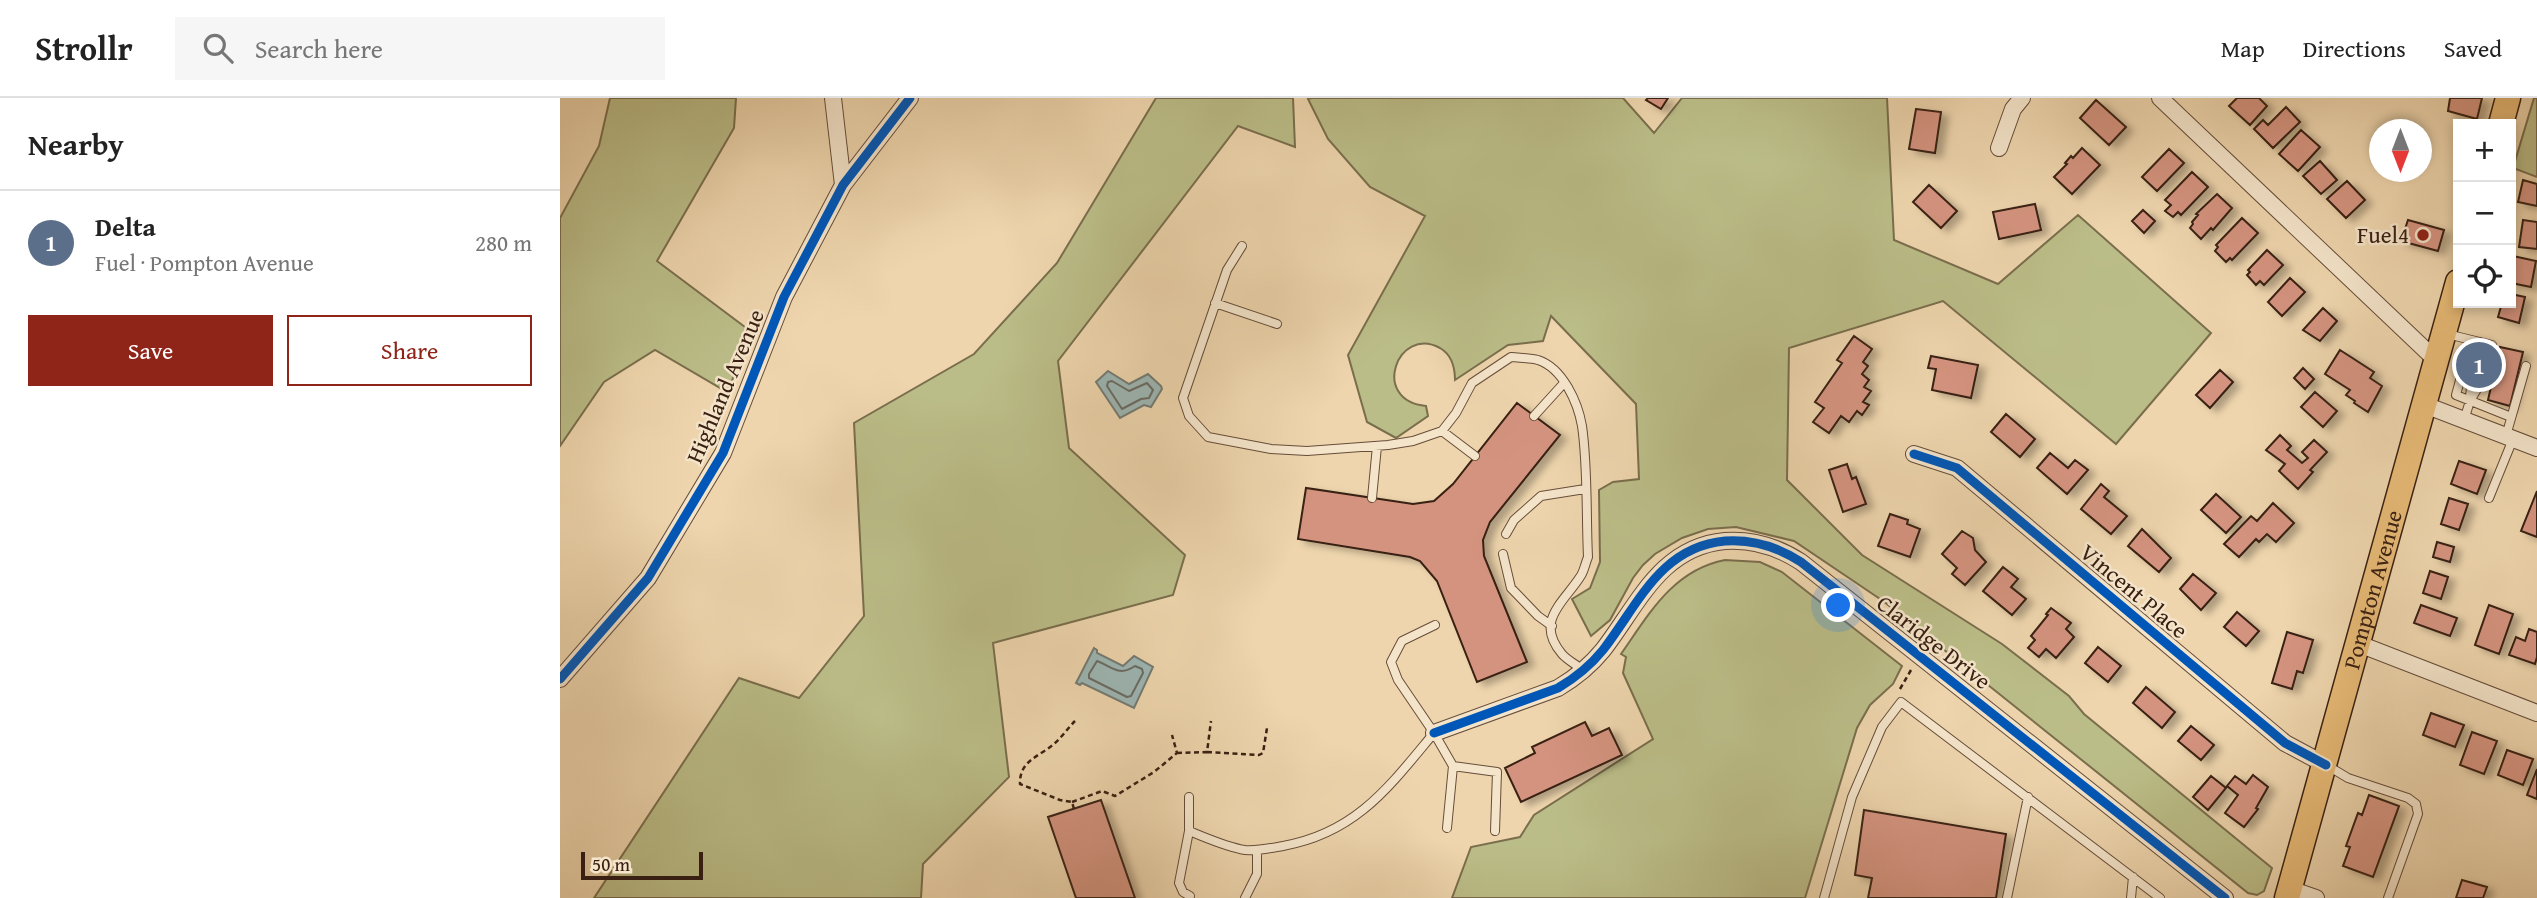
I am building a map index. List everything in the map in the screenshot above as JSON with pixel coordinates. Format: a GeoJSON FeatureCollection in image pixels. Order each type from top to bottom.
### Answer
{"type":"FeatureCollection","features":[{"type":"Feature","properties":{"kind":"main road"},"geometry":{"type":"LineString","coordinates":[[2502,119],[2508,98]]}},
{"type":"Feature","properties":{"kind":"main road","name":"Pompton Avenue"},"geometry":{"type":"LineString","coordinates":[[2288,893],[2326,765],[2453,300]]}},
{"type":"Feature","properties":{"kind":"street"},"geometry":{"type":"LineString","coordinates":[[833,98],[843,185]]}},
{"type":"Feature","properties":{"kind":"street","name":"Highland Avenue"},"geometry":{"type":"LineString","coordinates":[[560,679],[648,578],[723,453],[784,297],[843,185],[911,98]]}},
{"type":"Feature","properties":{"kind":"street"},"geometry":{"type":"LineString","coordinates":[[1999,148],[2013,109],[2022,98]]}},
{"type":"Feature","properties":{"kind":"street"},"geometry":{"type":"LineString","coordinates":[[2160,98],[2437,361]]}},
{"type":"Feature","properties":{"kind":"street"},"geometry":{"type":"LineString","coordinates":[[2425,405],[2537,448]]}},
{"type":"Feature","properties":{"kind":"street","name":"Vincent Place"},"geometry":{"type":"LineString","coordinates":[[1914,454],[1957,468],[2285,743],[2326,765]]}},
{"type":"Feature","properties":{"kind":"street","name":"Claridge Drive"},"geometry":{"type":"LineString","coordinates":[[1434,733],[1558,688],[1584,671],[1603,651],[1648,585],[1667,565],[1704,545],[1747,541],[1775,548],[1801,562],[2225,898]]}},
{"type":"Feature","properties":{"kind":"street"},"geometry":{"type":"LineString","coordinates":[[2359,644],[2537,713]]}},
{"type":"Feature","properties":{"kind":"street"},"geometry":{"type":"LineString","coordinates":[[2288,893],[2316,898]]}},
{"type":"Feature","properties":{"kind":"lane"},"geometry":{"type":"LineString","coordinates":[[1242,246],[1227,270],[1183,398],[1189,416],[1208,437],[1287,450],[1327,451],[1413,441],[1442,431],[1456,413],[1472,383],[1511,357],[1539,360],[1571,391],[1581,425],[1588,557],[1581,576],[1559,603],[1552,617],[1552,626],[1561,654],[1584,671]]}},
{"type":"Feature","properties":{"kind":"lane"},"geometry":{"type":"LineString","coordinates":[[1215,303],[1277,324]]}},
{"type":"Feature","properties":{"kind":"lane"},"geometry":{"type":"LineString","coordinates":[[2444,333],[2491,345],[2489,356]]}},
{"type":"Feature","properties":{"kind":"lane"},"geometry":{"type":"LineString","coordinates":[[2476,341],[2478,353]]}},
{"type":"Feature","properties":{"kind":"lane"},"geometry":{"type":"LineString","coordinates":[[2476,341],[2456,395],[2511,417]]}},
{"type":"Feature","properties":{"kind":"lane"},"geometry":{"type":"LineString","coordinates":[[2489,498],[2509,438],[2511,417],[2526,366]]}},
{"type":"Feature","properties":{"kind":"lane"},"geometry":{"type":"LineString","coordinates":[[2470,401],[2472,375]]}},
{"type":"Feature","properties":{"kind":"lane"},"geometry":{"type":"LineString","coordinates":[[2464,420],[2470,401],[2483,379]]}},
{"type":"Feature","properties":{"kind":"lane"},"geometry":{"type":"LineString","coordinates":[[1534,416],[1564,383]]}},
{"type":"Feature","properties":{"kind":"lane"},"geometry":{"type":"LineString","coordinates":[[1442,431],[1475,456]]}},
{"type":"Feature","properties":{"kind":"lane"},"geometry":{"type":"LineString","coordinates":[[1372,498],[1377,446]]}},
{"type":"Feature","properties":{"kind":"lane"},"geometry":{"type":"LineString","coordinates":[[1506,534],[1514,520],[1541,496],[1585,489]]}},
{"type":"Feature","properties":{"kind":"lane"},"geometry":{"type":"LineString","coordinates":[[1503,554],[1511,588],[1552,626]]}},
{"type":"Feature","properties":{"kind":"lane"},"geometry":{"type":"LineString","coordinates":[[1435,625],[1402,641],[1391,662],[1398,680],[1434,733],[1452,766],[1447,828]]}},
{"type":"Feature","properties":{"kind":"lane"},"geometry":{"type":"LineString","coordinates":[[1824,898],[1853,797],[1882,727],[1901,702],[2160,898]]}},
{"type":"Feature","properties":{"kind":"lane"},"geometry":{"type":"LineString","coordinates":[[1189,831],[1245,850],[1311,841],[1345,824],[1384,792],[1434,733]]}},
{"type":"Feature","properties":{"kind":"lane"},"geometry":{"type":"LineString","coordinates":[[2326,765],[2348,778],[2408,798],[2416,804],[2418,814],[2388,898]]}},
{"type":"Feature","properties":{"kind":"lane"},"geometry":{"type":"LineString","coordinates":[[1452,766],[1497,772],[1495,831]]}},
{"type":"Feature","properties":{"kind":"lane"},"geometry":{"type":"LineString","coordinates":[[1189,797],[1189,831],[1179,883],[1183,892],[1191,896]]}},
{"type":"Feature","properties":{"kind":"lane"},"geometry":{"type":"LineString","coordinates":[[2007,898],[2028,797]]}},
{"type":"Feature","properties":{"kind":"lane"},"geometry":{"type":"LineString","coordinates":[[1245,898],[1256,874],[1257,850]]}},
{"type":"Feature","properties":{"kind":"lane"},"geometry":{"type":"LineString","coordinates":[[2131,898],[2133,877]]}},
{"type":"Feature","properties":{"kind":"path"},"geometry":{"type":"LineString","coordinates":[[1900,689],[1912,669]]}},
{"type":"Feature","properties":{"kind":"path"},"geometry":{"type":"LineString","coordinates":[[1075,721],[1054,744],[1035,755],[1020,776],[1020,784],[1072,802],[1102,791],[1115,796],[1143,774],[1154,772],[1177,753],[1259,755],[1263,753],[1267,728]]}},
{"type":"Feature","properties":{"kind":"path"},"geometry":{"type":"LineString","coordinates":[[1208,752],[1211,721]]}},
{"type":"Feature","properties":{"kind":"path"},"geometry":{"type":"LineString","coordinates":[[1172,736],[1177,753]]}},
{"type":"Feature","properties":{"kind":"path"},"geometry":{"type":"LineString","coordinates":[[1072,802],[1074,808]]}},
{"type":"Feature","properties":{"kind":"green space"},"geometry":{"type":"Polygon","coordinates":[[[610,98],[736,98],[734,128],[657,261],[753,333],[727,392],[655,350],[604,382],[560,446],[560,218],[599,146],[610,98]]]}},
{"type":"Feature","properties":{"kind":"green space"},"geometry":{"type":"Polygon","coordinates":[[[1156,98],[1293,98],[1295,147],[1238,126],[1058,361],[1069,448],[1185,555],[1173,595],[993,643],[1009,777],[923,864],[921,898],[594,898],[739,678],[799,698],[864,616],[854,423],[974,354],[1057,263],[1156,98]]]}},
{"type":"Feature","properties":{"kind":"green space"},"geometry":{"type":"Polygon","coordinates":[[[1623,98],[1654,133],[1682,98],[1887,98],[1894,240],[1998,284],[2078,215],[2211,333],[2116,444],[1943,301],[1789,348],[1787,480],[1862,555],[2002,644],[2069,696],[2084,714],[2272,868],[2264,891],[2257,895],[2248,893],[1883,601],[1794,541],[1736,527],[1708,529],[1682,538],[1655,554],[1643,565],[1610,620],[1591,636],[1572,599],[1590,588],[1600,562],[1599,490],[1613,482],[1639,479],[1636,404],[1551,316],[1543,341],[1508,345],[1455,380],[1452,362],[1444,351],[1425,344],[1412,347],[1402,355],[1396,366],[1394,379],[1399,392],[1409,401],[1426,406],[1428,416],[1396,438],[1367,422],[1348,355],[1425,216],[1370,187],[1328,139],[1308,99],[1623,98]]]}},
{"type":"Feature","properties":{"kind":"green space"},"geometry":{"type":"Polygon","coordinates":[[[2534,98],[2537,98],[2537,177],[2516,169],[2516,158],[2534,98]]]}},
{"type":"Feature","properties":{"kind":"green space"},"geometry":{"type":"Polygon","coordinates":[[[1725,560],[1760,562],[1782,572],[1902,666],[1893,684],[1870,705],[1857,728],[1805,898],[1452,898],[1471,847],[1520,837],[1534,815],[1653,739],[1623,673],[1626,657],[1621,654],[1652,609],[1677,584],[1707,565],[1725,560]]]}},
{"type":"Feature","properties":{"kind":"water"},"geometry":{"type":"Polygon","coordinates":[[[1108,371],[1129,384],[1148,374],[1162,389],[1151,407],[1144,405],[1120,418],[1096,382],[1108,371]]]}},
{"type":"Feature","properties":{"kind":"water"},"geometry":{"type":"Polygon","coordinates":[[[1094,648],[1097,653],[1123,666],[1134,656],[1153,667],[1134,708],[1082,683],[1076,683],[1094,648]]]}},
{"type":"Feature","properties":{"kind":"building"},"geometry":{"type":"Polygon","coordinates":[[[1668,98],[1661,109],[1646,100],[1668,98]]]}},
{"type":"Feature","properties":{"kind":"building"},"geometry":{"type":"Polygon","coordinates":[[[2237,98],[2259,98],[2267,106],[2250,125],[2229,106],[2237,98]]]}},
{"type":"Feature","properties":{"kind":"building"},"geometry":{"type":"Polygon","coordinates":[[[2450,98],[2482,98],[2477,119],[2448,111],[2450,98]]]}},
{"type":"Feature","properties":{"kind":"building"},"geometry":{"type":"Polygon","coordinates":[[[2096,100],[2126,127],[2109,145],[2080,118],[2096,100]]]}},
{"type":"Feature","properties":{"kind":"building"},"geometry":{"type":"Polygon","coordinates":[[[2286,107],[2300,122],[2273,148],[2254,129],[2263,120],[2268,125],[2286,107]]]}},
{"type":"Feature","properties":{"kind":"building"},"geometry":{"type":"Polygon","coordinates":[[[1916,109],[1941,112],[1935,153],[1909,149],[1916,109]]]}},
{"type":"Feature","properties":{"kind":"building"},"geometry":{"type":"Polygon","coordinates":[[[2301,130],[2320,147],[2298,171],[2279,154],[2301,130]]]}},
{"type":"Feature","properties":{"kind":"building"},"geometry":{"type":"Polygon","coordinates":[[[2082,148],[2100,165],[2072,194],[2054,177],[2071,156],[2073,158],[2082,148]]]}},
{"type":"Feature","properties":{"kind":"building"},"geometry":{"type":"Polygon","coordinates":[[[2169,149],[2184,163],[2157,191],[2142,177],[2169,149]]]}},
{"type":"Feature","properties":{"kind":"building"},"geometry":{"type":"Polygon","coordinates":[[[2320,161],[2337,180],[2321,194],[2303,176],[2320,161]]]}},
{"type":"Feature","properties":{"kind":"building"},"geometry":{"type":"Polygon","coordinates":[[[2192,172],[2208,187],[2181,215],[2178,212],[2173,217],[2165,211],[2171,205],[2165,200],[2192,172]]]}},
{"type":"Feature","properties":{"kind":"building"},"geometry":{"type":"Polygon","coordinates":[[[2523,180],[2537,184],[2537,206],[2518,202],[2523,180]]]}},
{"type":"Feature","properties":{"kind":"building"},"geometry":{"type":"Polygon","coordinates":[[[2347,181],[2365,200],[2346,218],[2327,199],[2347,181]]]}},
{"type":"Feature","properties":{"kind":"building"},"geometry":{"type":"Polygon","coordinates":[[[1929,185],[1957,211],[1941,228],[1913,202],[1929,185]]]}},
{"type":"Feature","properties":{"kind":"building"},"geometry":{"type":"Polygon","coordinates":[[[2217,194],[2232,208],[2213,230],[2211,228],[2201,239],[2190,228],[2192,222],[2198,215],[2196,214],[2217,194]]]}},
{"type":"Feature","properties":{"kind":"building"},"geometry":{"type":"Polygon","coordinates":[[[2035,204],[2041,230],[1999,239],[1993,212],[2035,204]]]}},
{"type":"Feature","properties":{"kind":"building"},"geometry":{"type":"Polygon","coordinates":[[[2143,210],[2155,221],[2144,233],[2132,221],[2143,210]]]}},
{"type":"Feature","properties":{"kind":"building"},"geometry":{"type":"Polygon","coordinates":[[[2242,218],[2258,233],[2232,260],[2230,258],[2226,262],[2215,251],[2218,247],[2216,245],[2242,218]]]}},
{"type":"Feature","properties":{"kind":"building","name":"Fuel4"},"geometry":{"type":"Polygon","coordinates":[[[2408,220],[2444,230],[2438,251],[2401,241],[2408,220]]]}},
{"type":"Feature","properties":{"kind":"building"},"geometry":{"type":"Polygon","coordinates":[[[2523,220],[2537,222],[2537,249],[2519,247],[2523,220]]]}},
{"type":"Feature","properties":{"kind":"building"},"geometry":{"type":"Polygon","coordinates":[[[2267,250],[2283,265],[2264,285],[2260,281],[2256,285],[2247,275],[2250,272],[2248,270],[2267,250]]]}},
{"type":"Feature","properties":{"kind":"building"},"geometry":{"type":"Polygon","coordinates":[[[2516,257],[2536,261],[2531,287],[2516,284],[2516,257]]]}},
{"type":"Feature","properties":{"kind":"building"},"geometry":{"type":"Polygon","coordinates":[[[2290,278],[2305,292],[2282,316],[2268,302],[2290,278]]]}},
{"type":"Feature","properties":{"kind":"building"},"geometry":{"type":"Polygon","coordinates":[[[2516,295],[2525,297],[2519,323],[2498,317],[2501,308],[2516,308],[2516,295]]]}},
{"type":"Feature","properties":{"kind":"building"},"geometry":{"type":"Polygon","coordinates":[[[2323,308],[2337,321],[2320,341],[2303,330],[2323,308]]]}},
{"type":"Feature","properties":{"kind":"building"},"geometry":{"type":"Polygon","coordinates":[[[1854,336],[1872,349],[1863,362],[1868,366],[1862,374],[1869,380],[1864,387],[1871,391],[1863,402],[1869,405],[1862,415],[1857,411],[1849,422],[1841,416],[1829,433],[1813,422],[1824,408],[1815,402],[1842,363],[1837,360],[1854,336]]]}},
{"type":"Feature","properties":{"kind":"building"},"geometry":{"type":"Polygon","coordinates":[[[2500,347],[2523,352],[2510,406],[2488,400],[2500,347]]]}},
{"type":"Feature","properties":{"kind":"building"},"geometry":{"type":"Polygon","coordinates":[[[2340,350],[2374,372],[2370,378],[2382,386],[2368,412],[2346,395],[2350,390],[2325,374],[2340,350]]]}},
{"type":"Feature","properties":{"kind":"building"},"geometry":{"type":"Polygon","coordinates":[[[1931,356],[1978,365],[1971,398],[1932,390],[1936,369],[1928,368],[1931,356]]]}},
{"type":"Feature","properties":{"kind":"building"},"geometry":{"type":"Polygon","coordinates":[[[2303,368],[2314,379],[2305,389],[2294,378],[2303,368]]]}},
{"type":"Feature","properties":{"kind":"building"},"geometry":{"type":"Polygon","coordinates":[[[2220,370],[2233,382],[2210,408],[2196,395],[2220,370]]]}},
{"type":"Feature","properties":{"kind":"building"},"geometry":{"type":"Polygon","coordinates":[[[2315,392],[2337,411],[2323,427],[2301,407],[2315,392]]]}},
{"type":"Feature","properties":{"kind":"building"},"geometry":{"type":"Polygon","coordinates":[[[1517,403],[1560,435],[1490,522],[1483,540],[1484,556],[1527,662],[1477,682],[1437,581],[1420,561],[1410,557],[1298,539],[1306,488],[1413,504],[1434,501],[1453,484],[1517,403]]]}},
{"type":"Feature","properties":{"kind":"building"},"geometry":{"type":"Polygon","coordinates":[[[2006,414],[2035,439],[2020,457],[1991,432],[2006,414]]]}},
{"type":"Feature","properties":{"kind":"building"},"geometry":{"type":"Polygon","coordinates":[[[2280,435],[2291,446],[2287,450],[2302,463],[2308,458],[2302,452],[2314,440],[2327,452],[2310,470],[2313,472],[2298,489],[2279,471],[2285,464],[2266,450],[2280,435]]]}},
{"type":"Feature","properties":{"kind":"building"},"geometry":{"type":"Polygon","coordinates":[[[2050,453],[2068,468],[2075,460],[2088,470],[2067,494],[2037,468],[2050,453]]]}},
{"type":"Feature","properties":{"kind":"building"},"geometry":{"type":"Polygon","coordinates":[[[2459,461],[2486,470],[2477,494],[2451,484],[2459,461]]]}},
{"type":"Feature","properties":{"kind":"building"},"geometry":{"type":"Polygon","coordinates":[[[1847,464],[1852,479],[1856,477],[1866,504],[1843,512],[1829,470],[1847,464]]]}},
{"type":"Feature","properties":{"kind":"building"},"geometry":{"type":"Polygon","coordinates":[[[2101,484],[2109,491],[2104,497],[2127,516],[2111,534],[2081,509],[2101,484]]]}},
{"type":"Feature","properties":{"kind":"building"},"geometry":{"type":"Polygon","coordinates":[[[2537,491],[2537,537],[2521,531],[2537,491]]]}},
{"type":"Feature","properties":{"kind":"building"},"geometry":{"type":"Polygon","coordinates":[[[2216,494],[2241,517],[2226,533],[2201,510],[2216,494]]]}},
{"type":"Feature","properties":{"kind":"building"},"geometry":{"type":"Polygon","coordinates":[[[2449,498],[2468,504],[2459,530],[2441,524],[2449,498]]]}},
{"type":"Feature","properties":{"kind":"building"},"geometry":{"type":"Polygon","coordinates":[[[2273,503],[2294,523],[2276,542],[2267,534],[2259,542],[2256,539],[2239,557],[2224,544],[2251,516],[2257,521],[2273,503]]]}},
{"type":"Feature","properties":{"kind":"building"},"geometry":{"type":"Polygon","coordinates":[[[1890,514],[1908,520],[1907,524],[1920,529],[1910,557],[1878,546],[1890,514]]]}},
{"type":"Feature","properties":{"kind":"building"},"geometry":{"type":"Polygon","coordinates":[[[2142,529],[2171,558],[2159,572],[2128,546],[2142,529]]]}},
{"type":"Feature","properties":{"kind":"building"},"geometry":{"type":"Polygon","coordinates":[[[1962,531],[1973,538],[1975,550],[1986,562],[1965,585],[1952,574],[1957,568],[1942,554],[1962,531]]]}},
{"type":"Feature","properties":{"kind":"building"},"geometry":{"type":"Polygon","coordinates":[[[2437,542],[2454,547],[2450,562],[2433,557],[2437,542]]]}},
{"type":"Feature","properties":{"kind":"building"},"geometry":{"type":"Polygon","coordinates":[[[2003,567],[2018,579],[2011,587],[2026,599],[2012,615],[1983,591],[2003,567]]]}},
{"type":"Feature","properties":{"kind":"building"},"geometry":{"type":"Polygon","coordinates":[[[2430,571],[2448,577],[2441,599],[2423,593],[2430,571]]]}},
{"type":"Feature","properties":{"kind":"building"},"geometry":{"type":"Polygon","coordinates":[[[2193,574],[2216,593],[2201,610],[2180,589],[2193,574]]]}},
{"type":"Feature","properties":{"kind":"building"},"geometry":{"type":"Polygon","coordinates":[[[2421,605],[2457,618],[2450,636],[2414,623],[2421,605]]]}},
{"type":"Feature","properties":{"kind":"building"},"geometry":{"type":"Polygon","coordinates":[[[2489,605],[2513,614],[2499,654],[2475,645],[2489,605]]]}},
{"type":"Feature","properties":{"kind":"building"},"geometry":{"type":"Polygon","coordinates":[[[2051,608],[2071,623],[2066,629],[2074,637],[2056,658],[2046,649],[2039,657],[2028,648],[2035,640],[2031,636],[2051,608]]]}},
{"type":"Feature","properties":{"kind":"building"},"geometry":{"type":"Polygon","coordinates":[[[2237,612],[2259,631],[2246,646],[2224,627],[2237,612]]]}},
{"type":"Feature","properties":{"kind":"building"},"geometry":{"type":"Polygon","coordinates":[[[2529,629],[2537,632],[2535,664],[2509,655],[2516,637],[2525,641],[2529,629]]]}},
{"type":"Feature","properties":{"kind":"building"},"geometry":{"type":"Polygon","coordinates":[[[2287,632],[2313,640],[2303,673],[2297,671],[2292,689],[2272,683],[2287,632]]]}},
{"type":"Feature","properties":{"kind":"building"},"geometry":{"type":"Polygon","coordinates":[[[2098,647],[2121,666],[2108,682],[2085,663],[2098,647]]]}},
{"type":"Feature","properties":{"kind":"building"},"geometry":{"type":"Polygon","coordinates":[[[2146,687],[2175,712],[2162,728],[2133,703],[2146,687]]]}},
{"type":"Feature","properties":{"kind":"building"},"geometry":{"type":"Polygon","coordinates":[[[2431,713],[2464,725],[2455,747],[2423,735],[2431,713]]]}},
{"type":"Feature","properties":{"kind":"building"},"geometry":{"type":"Polygon","coordinates":[[[1585,722],[1592,736],[1609,728],[1622,755],[1521,802],[1505,768],[1535,753],[1532,747],[1585,722]]]}},
{"type":"Feature","properties":{"kind":"building"},"geometry":{"type":"Polygon","coordinates":[[[2191,726],[2214,745],[2201,760],[2178,741],[2191,726]]]}},
{"type":"Feature","properties":{"kind":"building"},"geometry":{"type":"Polygon","coordinates":[[[2472,732],[2497,741],[2484,774],[2460,765],[2472,732]]]}},
{"type":"Feature","properties":{"kind":"building"},"geometry":{"type":"Polygon","coordinates":[[[2507,750],[2533,759],[2523,785],[2498,775],[2507,750]]]}},
{"type":"Feature","properties":{"kind":"building"},"geometry":{"type":"Polygon","coordinates":[[[2537,769],[2537,799],[2527,795],[2537,769]]]}},
{"type":"Feature","properties":{"kind":"building"},"geometry":{"type":"Polygon","coordinates":[[[2253,775],[2268,787],[2256,808],[2258,809],[2244,827],[2225,813],[2238,795],[2227,786],[2235,776],[2246,784],[2253,775]]]}},
{"type":"Feature","properties":{"kind":"building"},"geometry":{"type":"Polygon","coordinates":[[[2211,776],[2226,788],[2208,810],[2193,797],[2211,776]]]}},
{"type":"Feature","properties":{"kind":"building"},"geometry":{"type":"Polygon","coordinates":[[[2369,795],[2399,806],[2373,877],[2343,866],[2350,847],[2346,846],[2358,813],[2362,815],[2369,795]]]}},
{"type":"Feature","properties":{"kind":"building"},"geometry":{"type":"Polygon","coordinates":[[[1101,800],[1135,898],[1076,898],[1048,817],[1101,800]]]}},
{"type":"Feature","properties":{"kind":"building"},"geometry":{"type":"Polygon","coordinates":[[[1864,810],[2006,834],[1996,898],[1868,898],[1872,878],[1855,875],[1864,810]]]}},
{"type":"Feature","properties":{"kind":"building"},"geometry":{"type":"Polygon","coordinates":[[[2462,880],[2487,887],[2483,898],[2456,898],[2462,880]]]}},
{"type":"Feature","properties":{"kind":"cycle path"},"geometry":{"type":"LineString","coordinates":[[560,679],[648,578],[723,453],[784,297],[843,185],[910,98]]}},
{"type":"Feature","properties":{"kind":"cycle path"},"geometry":{"type":"LineString","coordinates":[[1914,454],[1957,468],[2285,743],[2326,765]]}},
{"type":"Feature","properties":{"kind":"cycle path"},"geometry":{"type":"LineString","coordinates":[[1434,733],[1558,688],[1570,680],[1603,650],[1653,581],[1683,554],[1725,541],[1755,543],[1774,548],[1801,562],[2225,898]]}},
{"type":"Feature","properties":{"kind":"place","name":"Fuel4"},"geometry":{"type":"Point","coordinates":[2423,235]}},
{"type":"Feature","properties":{"kind":"place","name":"Delta"},"geometry":{"type":"Point","coordinates":[2479,365]}}]}
